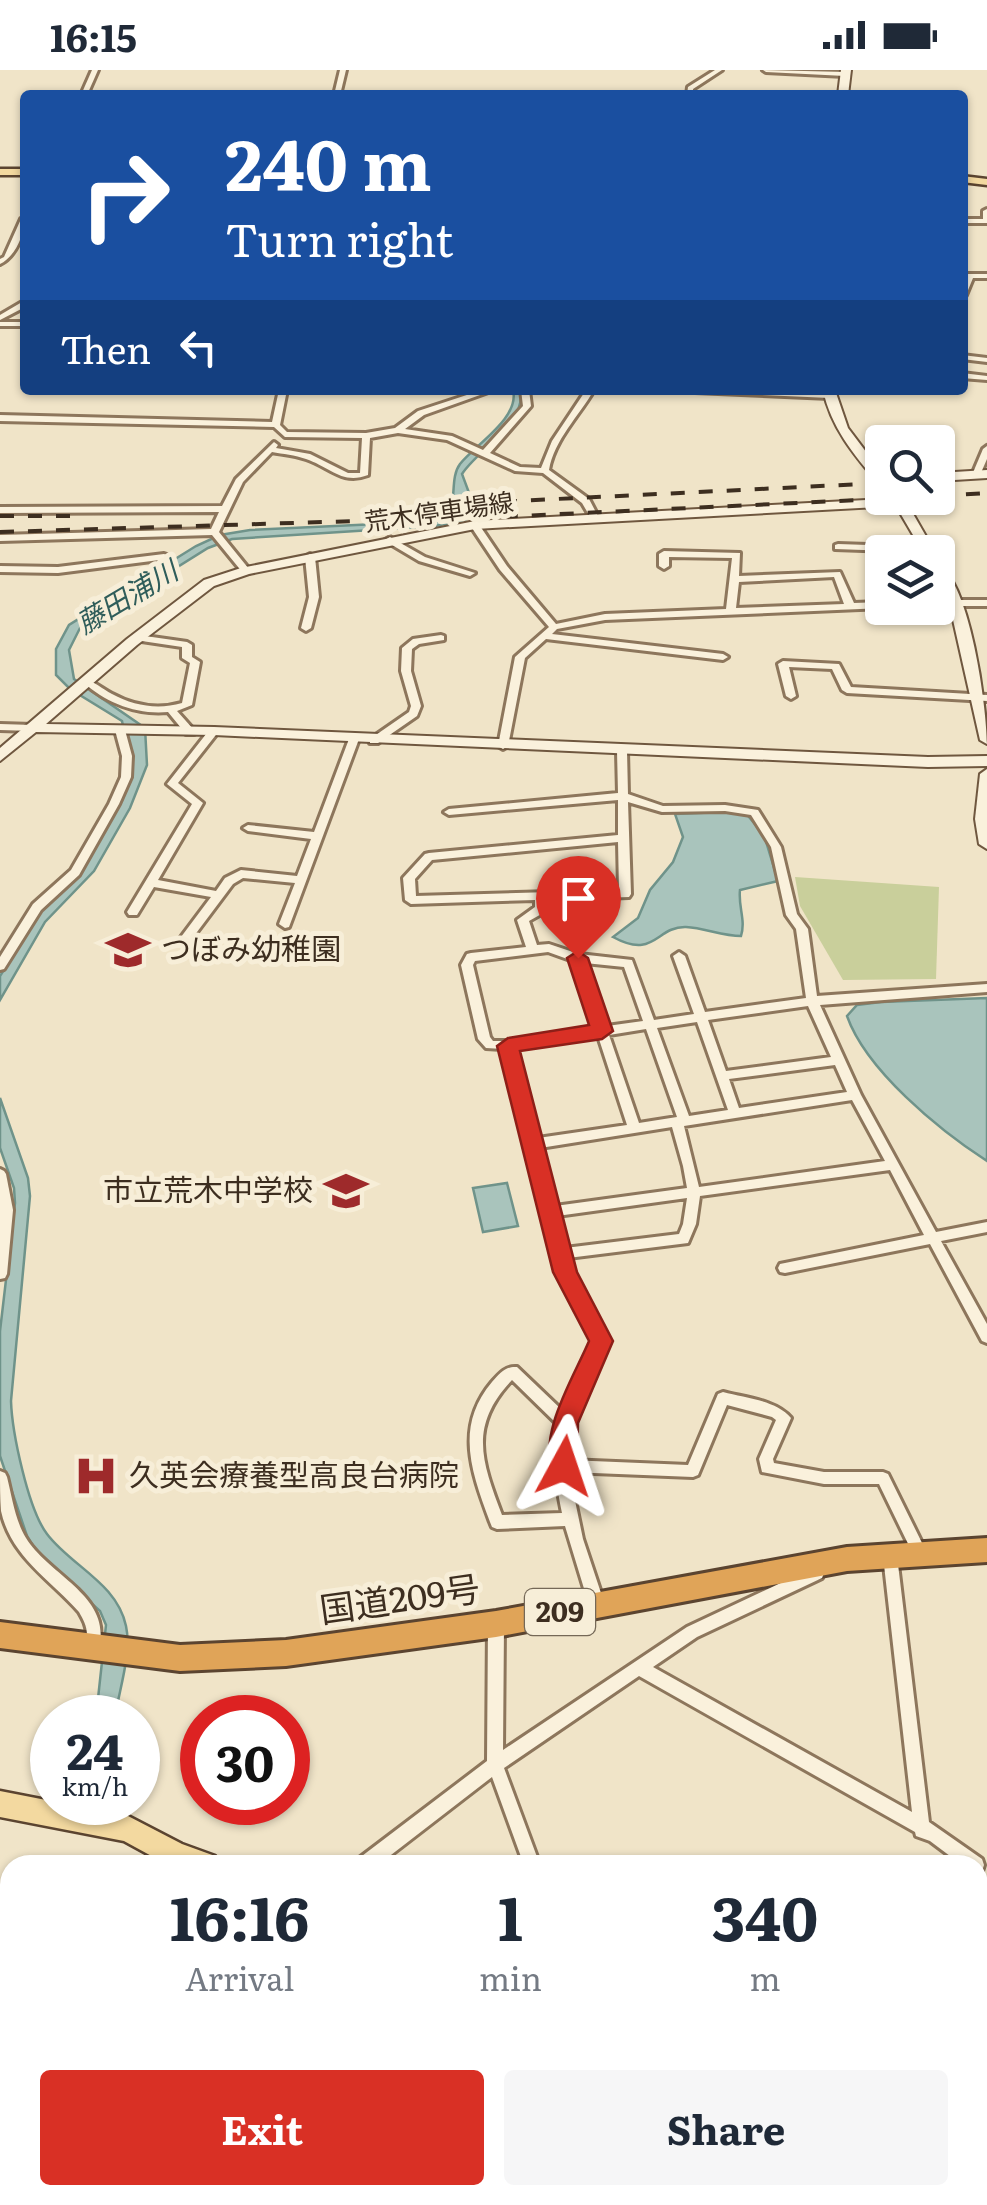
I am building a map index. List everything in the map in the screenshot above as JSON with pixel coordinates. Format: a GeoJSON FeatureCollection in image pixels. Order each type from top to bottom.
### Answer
{"type":"FeatureCollection","features":[{"type":"Feature","properties":{"kind":"highway","name":"国道209号"},"geometry":{"type":"LineString","coordinates":[[0,1635],[180,1658],[286,1653],[496,1624],[847,1559],[987,1550]]}},
{"type":"Feature","properties":{"kind":"main road"},"geometry":{"type":"LineString","coordinates":[[830,395],[840,429],[865,459]]}},
{"type":"Feature","properties":{"kind":"main road"},"geometry":{"type":"LineString","coordinates":[[955,476],[981,475]]}},
{"type":"Feature","properties":{"kind":"main road","name":"荒木停車場線"},"geometry":{"type":"LineString","coordinates":[[0,756],[193,592],[246,571],[475,525],[865,502]]}},
{"type":"Feature","properties":{"kind":"main road"},"geometry":{"type":"LineString","coordinates":[[956,602],[983,698],[987,740]]}},
{"type":"Feature","properties":{"kind":"main road"},"geometry":{"type":"LineString","coordinates":[[33,728],[987,761]]}},
{"type":"Feature","properties":{"kind":"main road"},"geometry":{"type":"LineString","coordinates":[[987,774],[982,818],[987,844]]}},
{"type":"Feature","properties":{"kind":"main road"},"geometry":{"type":"LineString","coordinates":[[0,1804],[128,1829],[179,1855]]}},
{"type":"Feature","properties":{"kind":"street"},"geometry":{"type":"LineString","coordinates":[[690,90],[719,70]]}},
{"type":"Feature","properties":{"kind":"street"},"geometry":{"type":"LineString","coordinates":[[766,70],[846,72]]}},
{"type":"Feature","properties":{"kind":"street"},"geometry":{"type":"LineString","coordinates":[[968,222],[986,221],[987,211]]}},
{"type":"Feature","properties":{"kind":"street"},"geometry":{"type":"LineString","coordinates":[[0,262],[8,258],[20,230]]}},
{"type":"Feature","properties":{"kind":"street"},"geometry":{"type":"LineString","coordinates":[[276,424],[282,395]]}},
{"type":"Feature","properties":{"kind":"street"},"geometry":{"type":"LineString","coordinates":[[398,430],[422,412],[475,395]]}},
{"type":"Feature","properties":{"kind":"street"},"geometry":{"type":"LineString","coordinates":[[484,453],[527,406],[526,395]]}},
{"type":"Feature","properties":{"kind":"street"},"geometry":{"type":"LineString","coordinates":[[545,471],[545,457],[587,395]]}},
{"type":"Feature","properties":{"kind":"street"},"geometry":{"type":"LineString","coordinates":[[0,418],[276,424],[285,434]]}},
{"type":"Feature","properties":{"kind":"street"},"geometry":{"type":"LineString","coordinates":[[214,532],[239,481],[285,434],[366,436],[398,430],[449,438],[518,469],[545,471],[586,500],[595,518]]}},
{"type":"Feature","properties":{"kind":"street"},"geometry":{"type":"LineString","coordinates":[[270,449],[308,456],[348,476],[364,475],[366,436]]}},
{"type":"Feature","properties":{"kind":"street"},"geometry":{"type":"LineString","coordinates":[[981,475],[987,449]]}},
{"type":"Feature","properties":{"kind":"street"},"geometry":{"type":"LineString","coordinates":[[0,510],[223,510]]}},
{"type":"Feature","properties":{"kind":"street"},"geometry":{"type":"LineString","coordinates":[[475,525],[503,568],[554,627]]}},
{"type":"Feature","properties":{"kind":"street"},"geometry":{"type":"LineString","coordinates":[[0,538],[214,532]]}},
{"type":"Feature","properties":{"kind":"street"},"geometry":{"type":"LineString","coordinates":[[214,532],[246,571]]}},
{"type":"Feature","properties":{"kind":"street"},"geometry":{"type":"LineString","coordinates":[[390,540],[422,559],[470,574]]}},
{"type":"Feature","properties":{"kind":"street"},"geometry":{"type":"LineString","coordinates":[[838,547],[865,548]]}},
{"type":"Feature","properties":{"kind":"street"},"geometry":{"type":"LineString","coordinates":[[664,566],[664,554],[738,555],[732,611]]}},
{"type":"Feature","properties":{"kind":"street"},"geometry":{"type":"LineString","coordinates":[[306,628],[314,597],[310,557]]}},
{"type":"Feature","properties":{"kind":"street"},"geometry":{"type":"LineString","coordinates":[[0,568],[58,570],[164,558]]}},
{"type":"Feature","properties":{"kind":"street"},"geometry":{"type":"LineString","coordinates":[[734,579],[837,574],[850,606]]}},
{"type":"Feature","properties":{"kind":"street"},"geometry":{"type":"LineString","coordinates":[[956,602],[987,603]]}},
{"type":"Feature","properties":{"kind":"street"},"geometry":{"type":"LineString","coordinates":[[504,746],[520,657],[554,627],[605,617],[865,606]]}},
{"type":"Feature","properties":{"kind":"street"},"geometry":{"type":"LineString","coordinates":[[544,636],[576,643],[723,657]]}},
{"type":"Feature","properties":{"kind":"street"},"geometry":{"type":"LineString","coordinates":[[88,682],[106,698],[172,711],[187,705],[195,662],[187,658],[187,645],[138,638]]}},
{"type":"Feature","properties":{"kind":"street"},"geometry":{"type":"LineString","coordinates":[[374,741],[414,711],[406,670],[407,648],[416,642],[441,638]]}},
{"type":"Feature","properties":{"kind":"street"},"geometry":{"type":"LineString","coordinates":[[791,696],[783,664],[836,666],[847,690],[983,698]]}},
{"type":"Feature","properties":{"kind":"street"},"geometry":{"type":"LineString","coordinates":[[172,711],[190,732]]}},
{"type":"Feature","properties":{"kind":"street"},"geometry":{"type":"LineString","coordinates":[[0,727],[33,728]]}},
{"type":"Feature","properties":{"kind":"street"},"geometry":{"type":"LineString","coordinates":[[0,966],[38,907],[75,872],[114,804],[126,777],[128,756],[120,730]]}},
{"type":"Feature","properties":{"kind":"street"},"geometry":{"type":"LineString","coordinates":[[133,912],[154,883],[198,803],[172,784],[214,732]]}},
{"type":"Feature","properties":{"kind":"street"},"geometry":{"type":"LineString","coordinates":[[284,924],[354,739]]}},
{"type":"Feature","properties":{"kind":"street"},"geometry":{"type":"LineString","coordinates":[[622,751],[626,894],[411,900],[409,878],[429,857],[624,838]]}},
{"type":"Feature","properties":{"kind":"street"},"geometry":{"type":"LineString","coordinates":[[449,812],[622,796],[662,809],[725,808],[754,812],[776,848],[792,915],[802,929],[812,1002],[855,1095],[987,1337]]}},
{"type":"Feature","properties":{"kind":"street"},"geometry":{"type":"LineString","coordinates":[[248,828],[319,836]]}},
{"type":"Feature","properties":{"kind":"street"},"geometry":{"type":"LineString","coordinates":[[188,936],[219,894],[242,874],[301,880]]}},
{"type":"Feature","properties":{"kind":"street"},"geometry":{"type":"LineString","coordinates":[[154,883],[219,894]]}},
{"type":"Feature","properties":{"kind":"street"},"geometry":{"type":"LineString","coordinates":[[532,949],[523,920],[540,909],[541,896]]}},
{"type":"Feature","properties":{"kind":"street"},"geometry":{"type":"LineString","coordinates":[[560,1254],[683,1239],[691,1224],[696,1191],[681,1122],[650,1024],[628,963],[578,958],[549,948],[470,957],[468,964],[484,1039],[490,1045],[508,1046],[650,1024],[812,1002],[987,988]]}},
{"type":"Feature","properties":{"kind":"street"},"geometry":{"type":"LineString","coordinates":[[680,956],[735,1113]]}},
{"type":"Feature","properties":{"kind":"street"},"geometry":{"type":"LineString","coordinates":[[578,958],[635,1129]]}},
{"type":"Feature","properties":{"kind":"street"},"geometry":{"type":"LineString","coordinates":[[508,1046],[565,1272],[601,1341],[565,1422],[564,1466],[568,1520],[597,1605]]}},
{"type":"Feature","properties":{"kind":"street"},"geometry":{"type":"LineString","coordinates":[[721,1076],[838,1060]]}},
{"type":"Feature","properties":{"kind":"street"},"geometry":{"type":"LineString","coordinates":[[532,1144],[855,1095]]}},
{"type":"Feature","properties":{"kind":"street"},"geometry":{"type":"LineString","coordinates":[[549,1212],[894,1165]]}},
{"type":"Feature","properties":{"kind":"street"},"geometry":{"type":"LineString","coordinates":[[0,1174],[7,1210],[0,1274]]}},
{"type":"Feature","properties":{"kind":"street"},"geometry":{"type":"LineString","coordinates":[[785,1268],[987,1227]]}},
{"type":"Feature","properties":{"kind":"street"},"geometry":{"type":"LineString","coordinates":[[565,1422],[512,1372],[489,1392],[476,1421],[479,1472],[497,1522],[568,1520]]}},
{"type":"Feature","properties":{"kind":"street"},"geometry":{"type":"LineString","coordinates":[[564,1466],[693,1471],[723,1398],[776,1412],[784,1418],[766,1460],[767,1468],[824,1478],[883,1478],[920,1553]]}},
{"type":"Feature","properties":{"kind":"street"},"geometry":{"type":"LineString","coordinates":[[0,1477],[24,1548],[92,1614],[98,1632],[96,1649]]}},
{"type":"Feature","properties":{"kind":"street"},"geometry":{"type":"LineString","coordinates":[[890,1556],[922,1830]]}},
{"type":"Feature","properties":{"kind":"street"},"geometry":{"type":"LineString","coordinates":[[377,1855],[495,1765],[692,1632],[847,1559]]}},
{"type":"Feature","properties":{"kind":"street"},"geometry":{"type":"LineString","coordinates":[[496,1624],[495,1765],[528,1855]]}},
{"type":"Feature","properties":{"kind":"street"},"geometry":{"type":"LineString","coordinates":[[641,1670],[960,1855]]}},
{"type":"Feature","properties":{"kind":"green space"},"geometry":{"type":"Polygon","coordinates":[[[795,877],[939,887],[936,979],[843,980],[800,906],[795,877]]]}},
{"type":"Feature","properties":{"kind":"water","name":"藤田浦川"},"geometry":{"type":"Polygon","coordinates":[[[513,395],[520,395],[517,413],[462,474],[475,509],[465,520],[435,526],[232,539],[208,548],[80,628],[69,650],[74,679],[145,728],[147,765],[130,808],[94,871],[45,922],[0,1000],[0,976],[43,908],[83,866],[125,791],[132,769],[122,721],[70,689],[56,675],[56,649],[69,625],[220,535],[250,530],[442,521],[451,509],[460,464],[504,420],[513,395]]]}},
{"type":"Feature","properties":{"kind":"water"},"geometry":{"type":"Polygon","coordinates":[[[744,811],[764,835],[778,881],[740,890],[741,936],[686,927],[668,931],[647,944],[627,943],[613,937],[638,918],[650,890],[673,862],[683,837],[675,814],[744,811]]]}},
{"type":"Feature","properties":{"kind":"water"},"geometry":{"type":"Polygon","coordinates":[[[987,998],[987,1161],[906,1097],[870,1057],[847,1016],[857,1005],[987,998]]]}},
{"type":"Feature","properties":{"kind":"water"},"geometry":{"type":"Polygon","coordinates":[[[0,1098],[28,1178],[30,1196],[11,1401],[14,1431],[28,1489],[47,1534],[103,1586],[121,1611],[127,1648],[119,1695],[98,1695],[106,1625],[100,1611],[40,1557],[27,1536],[0,1456],[0,1331],[15,1203],[0,1148],[0,1098]]]}},
{"type":"Feature","properties":{"kind":"water"},"geometry":{"type":"Polygon","coordinates":[[[507,1183],[518,1226],[483,1232],[473,1188],[507,1183]]]}},
{"type":"Feature","properties":{"kind":"railway"},"geometry":{"type":"LineString","coordinates":[[475,503],[865,484]]}},
{"type":"Feature","properties":{"kind":"railway"},"geometry":{"type":"LineString","coordinates":[[955,495],[987,493]]}},
{"type":"Feature","properties":{"kind":"railway"},"geometry":{"type":"LineString","coordinates":[[0,532],[519,516],[865,500]]}},
{"type":"Feature","properties":{"kind":"railway"},"geometry":{"type":"LineString","coordinates":[[0,516],[80,516]]}},
{"type":"Feature","properties":{"kind":"place","name":"つぼみ幼稚園"},"geometry":{"type":"Point","coordinates":[128,950]}},
{"type":"Feature","properties":{"kind":"place","name":"市立荒木中学校"},"geometry":{"type":"Point","coordinates":[346,1191]}},
{"type":"Feature","properties":{"kind":"place","name":"久英会療養型高良台病院"},"geometry":{"type":"Point","coordinates":[96,1476]}},
{"type":"Feature","properties":{"kind":"route"},"geometry":{"type":"LineString","coordinates":[[564,1466],[565,1422],[601,1341],[565,1272],[508,1046],[602,1031],[578,958]]}}]}
